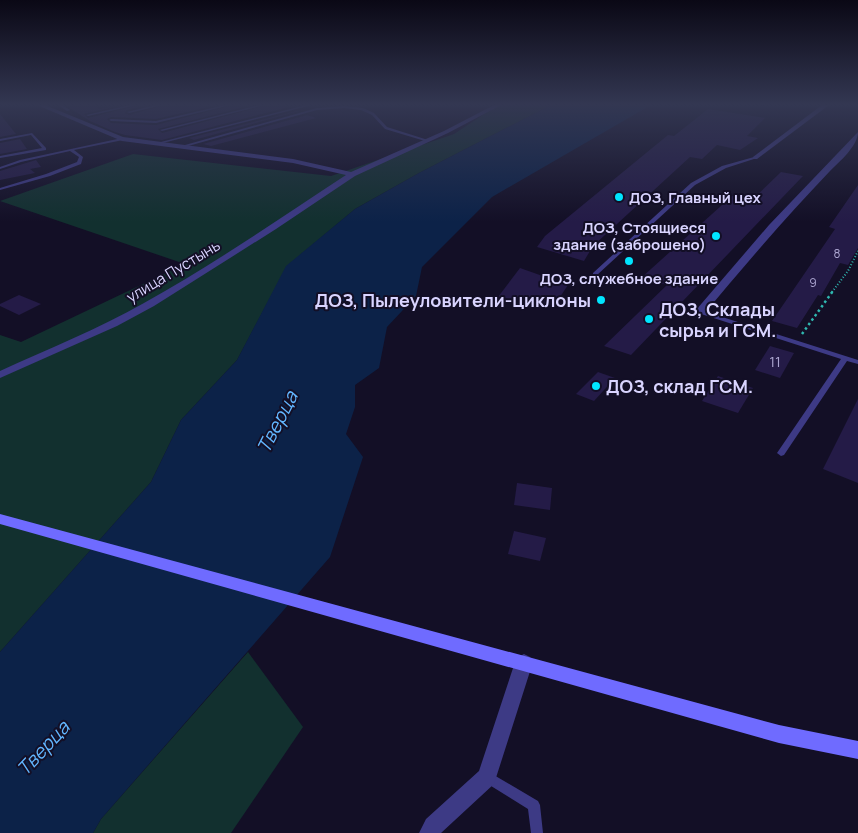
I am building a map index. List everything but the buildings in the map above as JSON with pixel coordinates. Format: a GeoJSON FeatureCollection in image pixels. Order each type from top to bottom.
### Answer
{"type":"FeatureCollection","features":[{"type":"Feature","properties":{"kind":"street"},"geometry":{"type":"LineString","coordinates":[[155,144],[293,161],[352,174]]}},
{"type":"Feature","properties":{"kind":"street","name":"улица Пустынь"},"geometry":{"type":"LineString","coordinates":[[0,375],[113,324],[150,304],[273,227],[352,174],[418,144]]}},
{"type":"Feature","properties":{"kind":"street"},"geometry":{"type":"LineString","coordinates":[[755,158],[774,144]]}},
{"type":"Feature","properties":{"kind":"street"},"geometry":{"type":"LineString","coordinates":[[700,312],[772,227],[838,159],[850,144]]}},
{"type":"Feature","properties":{"kind":"street"},"geometry":{"type":"LineString","coordinates":[[0,519],[397,629],[524,662],[779,734],[858,750]]}},
{"type":"Feature","properties":{"kind":"street"},"geometry":{"type":"LineString","coordinates":[[430,833],[433,826],[487,776],[524,662]]}},
{"type":"Feature","properties":{"kind":"lane"},"geometry":{"type":"LineString","coordinates":[[0,157],[45,149],[41,144]]}},
{"type":"Feature","properties":{"kind":"lane"},"geometry":{"type":"LineString","coordinates":[[0,168],[20,161],[100,144]]}},
{"type":"Feature","properties":{"kind":"lane"},"geometry":{"type":"LineString","coordinates":[[180,147],[191,144]]}},
{"type":"Feature","properties":{"kind":"lane"},"geometry":{"type":"LineString","coordinates":[[0,189],[48,175],[79,162],[81,157],[72,150]]}},
{"type":"Feature","properties":{"kind":"lane"},"geometry":{"type":"LineString","coordinates":[[595,274],[693,184],[724,167],[755,158]]}},
{"type":"Feature","properties":{"kind":"lane"},"geometry":{"type":"LineString","coordinates":[[700,312],[858,362]]}},
{"type":"Feature","properties":{"kind":"lane"},"geometry":{"type":"LineString","coordinates":[[781,452],[845,358]]}},
{"type":"Feature","properties":{"kind":"lane"},"geometry":{"type":"LineString","coordinates":[[487,776],[534,805],[537,833]]}},
{"type":"Feature","properties":{"kind":"path"},"geometry":{"type":"LineString","coordinates":[[796,342],[848,271],[858,251]]}},
{"type":"Feature","properties":{"kind":"green space"},"geometry":{"type":"Polygon","coordinates":[[[425,144],[476,144],[355,209],[287,266],[237,360],[181,420],[151,482],[0,652],[0,335],[21,342],[185,264],[0,201],[133,154],[331,176],[425,144]]]}},
{"type":"Feature","properties":{"kind":"green space"},"geometry":{"type":"Polygon","coordinates":[[[248,652],[303,727],[231,833],[93,833],[101,819],[248,652]]]}},
{"type":"Feature","properties":{"kind":"water","name":"Тверца"},"geometry":{"type":"Polygon","coordinates":[[[476,144],[584,144],[492,197],[422,267],[416,296],[387,327],[379,368],[355,385],[355,407],[346,434],[363,457],[330,557],[101,819],[93,833],[0,833],[0,652],[151,482],[181,420],[237,360],[286,266],[355,209],[476,144]]]}},
{"type":"Feature","properties":{"kind":"place","name":"ДОЗ, Главный цех"},"geometry":{"type":"Point","coordinates":[619,197]}},
{"type":"Feature","properties":{"kind":"place","name":"ДОЗ, Стоящиеся здание (заброшено)"},"geometry":{"type":"Point","coordinates":[716,236]}},
{"type":"Feature","properties":{"kind":"place","name":"ДОЗ, служебное здание"},"geometry":{"type":"Point","coordinates":[629,261]}},
{"type":"Feature","properties":{"kind":"place","name":"ДОЗ, Пылеуловители-циклоны"},"geometry":{"type":"Point","coordinates":[601,300]}},
{"type":"Feature","properties":{"kind":"place","name":"ДОЗ, Склады сырья и ГСМ."},"geometry":{"type":"Point","coordinates":[649,319]}},
{"type":"Feature","properties":{"kind":"place","name":"ДОЗ, склад ГСМ."},"geometry":{"type":"Point","coordinates":[596,386]}}]}
